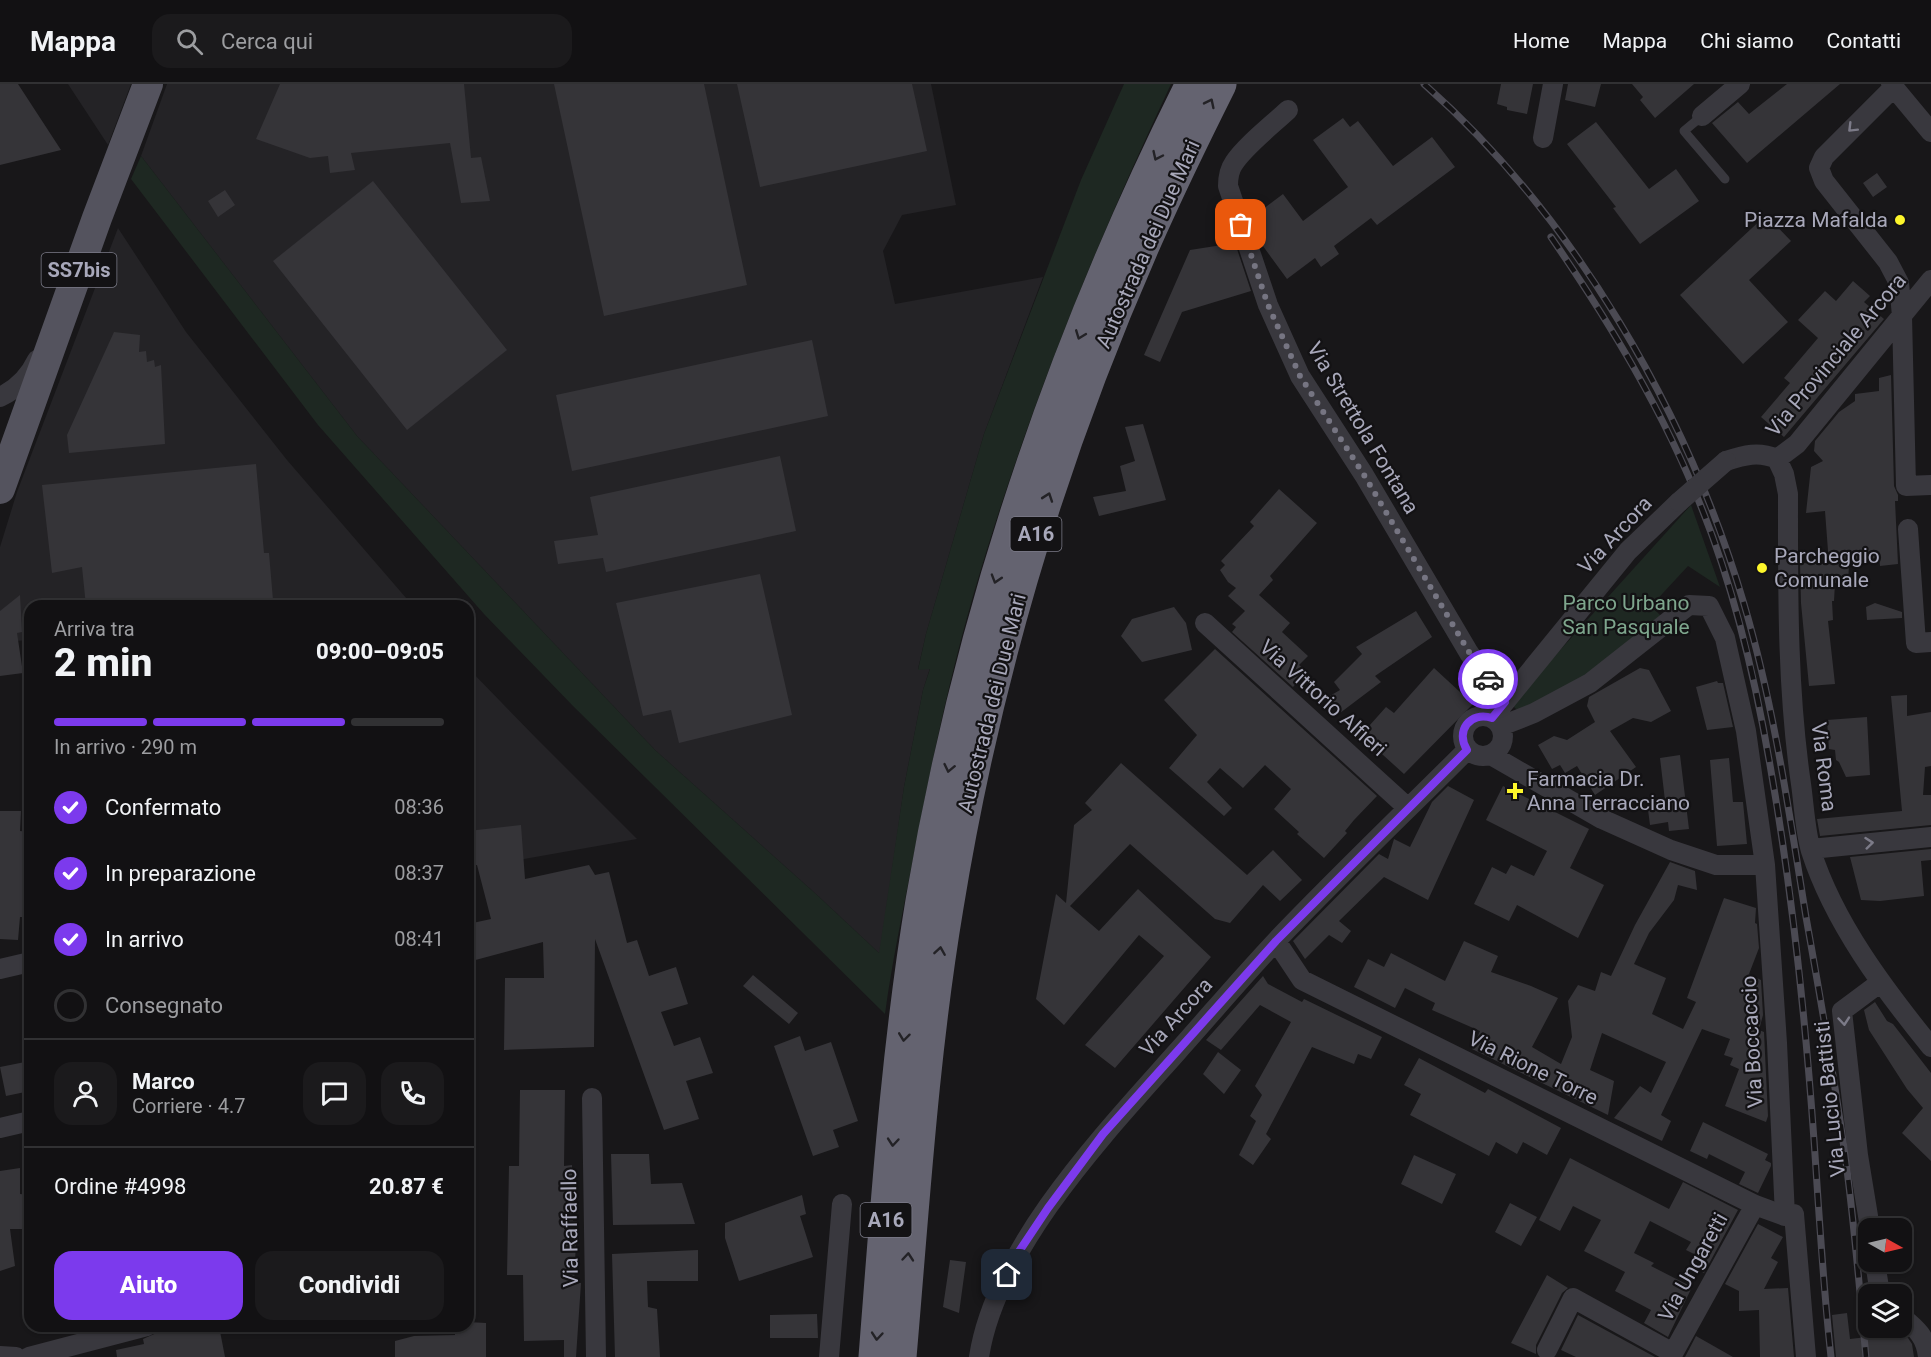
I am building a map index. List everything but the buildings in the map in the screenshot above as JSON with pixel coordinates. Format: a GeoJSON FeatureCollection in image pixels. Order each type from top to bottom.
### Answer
{"type":"FeatureCollection","features":[{"type":"Feature","properties":{"kind":"highway","name":"Autostrada dei Due Mari"},"geometry":{"type":"LineString","coordinates":[[875,1357],[920,1000],[922,901],[963,700],[1019,504],[1052,407],[1128,218],[1192,84]]}},
{"type":"Feature","properties":{"kind":"highway","name":"Autostrada dei Due Mari"},"geometry":{"type":"LineString","coordinates":[[920,1000],[947,906],[968,795],[1013,610],[1042,513],[1112,322],[1150,229],[1220,84]]}},
{"type":"Feature","properties":{"kind":"highway","name":"Autostrada dei Due Mari"},"geometry":{"type":"LineString","coordinates":[[900,1357],[910,1093]]}},
{"type":"Feature","properties":{"kind":"main road","name":"SS7bis"},"geometry":{"type":"LineString","coordinates":[[0,489],[148,84]]}},
{"type":"Feature","properties":{"kind":"street"},"geometry":{"type":"LineString","coordinates":[[1543,138],[1553,84]]}},
{"type":"Feature","properties":{"kind":"street"},"geometry":{"type":"LineString","coordinates":[[1702,116],[1740,84]]}},
{"type":"Feature","properties":{"kind":"street"},"geometry":{"type":"LineString","coordinates":[[1931,132],[1893,86],[1824,157],[1820,168],[1824,181],[1888,262],[1899,283],[1902,316],[1906,486],[1931,485]]}},
{"type":"Feature","properties":{"kind":"street","name":"Via Strettola Fontana"},"geometry":{"type":"LineString","coordinates":[[1288,110],[1242,154],[1233,164],[1228,176],[1228,186],[1268,305],[1300,376],[1364,475],[1469,652],[1505,702]]}},
{"type":"Feature","properties":{"kind":"street","name":"Via Provinciale Arcora"},"geometry":{"type":"LineString","coordinates":[[1777,459],[1797,444],[1931,280]]}},
{"type":"Feature","properties":{"kind":"street"},"geometry":{"type":"LineString","coordinates":[[0,397],[12,391],[28,375],[44,342],[61,323]]}},
{"type":"Feature","properties":{"kind":"street","name":"Via Arcora"},"geometry":{"type":"LineString","coordinates":[[1491,755],[1501,746],[1503,740],[1496,722],[1505,702],[1628,551],[1726,461],[1754,454],[1766,454],[1777,459]]}},
{"type":"Feature","properties":{"kind":"street","name":"Via Roma"},"geometry":{"type":"LineString","coordinates":[[1777,459],[1784,474],[1788,494],[1789,635],[1795,742],[1811,849],[1834,907],[1890,996],[1931,1047]]}},
{"type":"Feature","properties":{"kind":"street"},"geometry":{"type":"LineString","coordinates":[[1908,529],[1916,643],[1931,642]]}},
{"type":"Feature","properties":{"kind":"street","name":"Via Boccaccio"},"geometry":{"type":"LineString","coordinates":[[1496,722],[1534,712],[1590,683],[1689,605],[1709,606],[1725,638],[1746,731],[1765,865],[1777,1043],[1785,1216]]}},
{"type":"Feature","properties":{"kind":"street","name":"Via Vittorio Alfieri"},"geometry":{"type":"LineString","coordinates":[[1205,623],[1408,808]]}},
{"type":"Feature","properties":{"kind":"street"},"geometry":{"type":"LineString","coordinates":[[1496,722],[1478,716],[1467,724],[1462,736],[1467,750],[1478,756],[1491,755],[1602,819],[1671,850],[1716,865],[1765,865]]}},
{"type":"Feature","properties":{"kind":"street","name":"Via Arcora"},"geometry":{"type":"LineString","coordinates":[[979,1357],[992,1307],[1010,1269],[1048,1208],[1103,1134],[1276,941],[1467,750]]}},
{"type":"Feature","properties":{"kind":"street"},"geometry":{"type":"LineString","coordinates":[[1811,849],[1931,837]]}},
{"type":"Feature","properties":{"kind":"street","name":"Via Rione Torre"},"geometry":{"type":"LineString","coordinates":[[1276,941],[1302,980],[1755,1205],[1785,1216]]}},
{"type":"Feature","properties":{"kind":"street"},"geometry":{"type":"LineString","coordinates":[[0,969],[24,963]]}},
{"type":"Feature","properties":{"kind":"street","name":"Via Lucio Battisti"},"geometry":{"type":"LineString","coordinates":[[1868,1218],[1858,1155],[1842,1011],[1881,982]]}},
{"type":"Feature","properties":{"kind":"street","name":"Via Raffaello"},"geometry":{"type":"LineString","coordinates":[[592,1098],[596,1357]]}},
{"type":"Feature","properties":{"kind":"street"},"geometry":{"type":"LineString","coordinates":[[0,1128],[24,1122]]}},
{"type":"Feature","properties":{"kind":"street"},"geometry":{"type":"LineString","coordinates":[[829,1357],[842,1204]]}},
{"type":"Feature","properties":{"kind":"street","name":"Via Ungaretti"},"geometry":{"type":"LineString","coordinates":[[1547,1350],[1573,1298],[1672,1355],[1755,1205]]}},
{"type":"Feature","properties":{"kind":"street"},"geometry":{"type":"LineString","coordinates":[[1785,1216],[1794,1214],[1806,1357]]}},
{"type":"Feature","properties":{"kind":"street"},"geometry":{"type":"LineString","coordinates":[[1912,1324],[1924,1338],[1929,1357]]}},
{"type":"Feature","properties":{"kind":"street"},"geometry":{"type":"LineString","coordinates":[[29,1357],[124,1332]]}},
{"type":"Feature","properties":{"kind":"street"},"geometry":{"type":"LineString","coordinates":[[0,1356],[16,1357]]}},
{"type":"Feature","properties":{"kind":"lane"},"geometry":{"type":"LineString","coordinates":[[1702,116],[1684,131],[1725,179]]}},
{"type":"Feature","properties":{"kind":"shaded area"},"geometry":{"type":"Polygon","coordinates":[[[68,84],[131,84],[108,145],[68,84]]]}},
{"type":"Feature","properties":{"kind":"shaded area"},"geometry":{"type":"Polygon","coordinates":[[[167,84],[931,84],[956,205],[902,215],[883,251],[895,304],[1043,277],[984,434],[926,634],[918,669],[930,668],[923,690],[904,787],[880,954],[655,750],[357,436],[141,156],[167,84]]]}},
{"type":"Feature","properties":{"kind":"shaded area"},"geometry":{"type":"Polygon","coordinates":[[[118,228],[186,332],[287,460],[408,600],[24,600],[24,640],[0,642],[0,547],[17,492],[118,228]]]}},
{"type":"Feature","properties":{"kind":"shaded area"},"geometry":{"type":"Polygon","coordinates":[[[474,674],[637,839],[474,865],[474,674]]]}},
{"type":"Feature","properties":{"kind":"green space"},"geometry":{"type":"Polygon","coordinates":[[[1124,84],[1171,84],[1114,209],[1062,336],[1037,400],[993,530],[955,661],[940,727],[898,936],[885,1014],[573,706],[484,614],[318,425],[131,179],[141,156],[357,436],[655,750],[879,953],[904,787],[923,690],[930,669],[918,670],[926,634],[984,434],[1081,180],[1124,84]]]}},
{"type":"Feature","properties":{"kind":"green space","name":"Parco Urbano San Pasquale"},"geometry":{"type":"Polygon","coordinates":[[[1691,505],[1720,587],[1688,566],[1651,606],[1664,619],[1590,674],[1522,710],[1516,709],[1513,706],[1543,669],[1691,505]]]}},
{"type":"Feature","properties":{"kind":"railway"},"geometry":{"type":"LineString","coordinates":[[1424,84],[1479,136],[1529,194],[1576,256],[1619,322],[1658,390],[1691,461],[1720,532],[1755,642],[1780,759],[1843,1138],[1866,1357]]}},
{"type":"Feature","properties":{"kind":"railway"},"geometry":{"type":"LineString","coordinates":[[1551,237],[1615,335],[1671,438],[1714,540],[1743,635],[1770,765],[1797,952],[1831,1357]]}},
{"type":"Feature","properties":{"kind":"way so far"},"geometry":{"type":"LineString","coordinates":[[1241,225],[1268,305],[1300,376],[1364,475],[1469,652],[1488,679]]}},
{"type":"Feature","properties":{"kind":"place","name":"Piazza Mafalda"},"geometry":{"type":"Point","coordinates":[1900,220]}},
{"type":"Feature","properties":{"kind":"place","name":"Parcheggio Comunale"},"geometry":{"type":"Point","coordinates":[1762,568]}},
{"type":"Feature","properties":{"kind":"place","name":"Farmacia Dr. Anna Terracciano"},"geometry":{"type":"Point","coordinates":[1515,791]}},
{"type":"Feature","properties":{"kind":"route"},"geometry":{"type":"LineString","coordinates":[[1007,1275],[1014,1259],[1048,1208],[1103,1134],[1276,941],[1467,750],[1462,736],[1467,724],[1478,716],[1492,718],[1505,702],[1488,679]]}}]}
